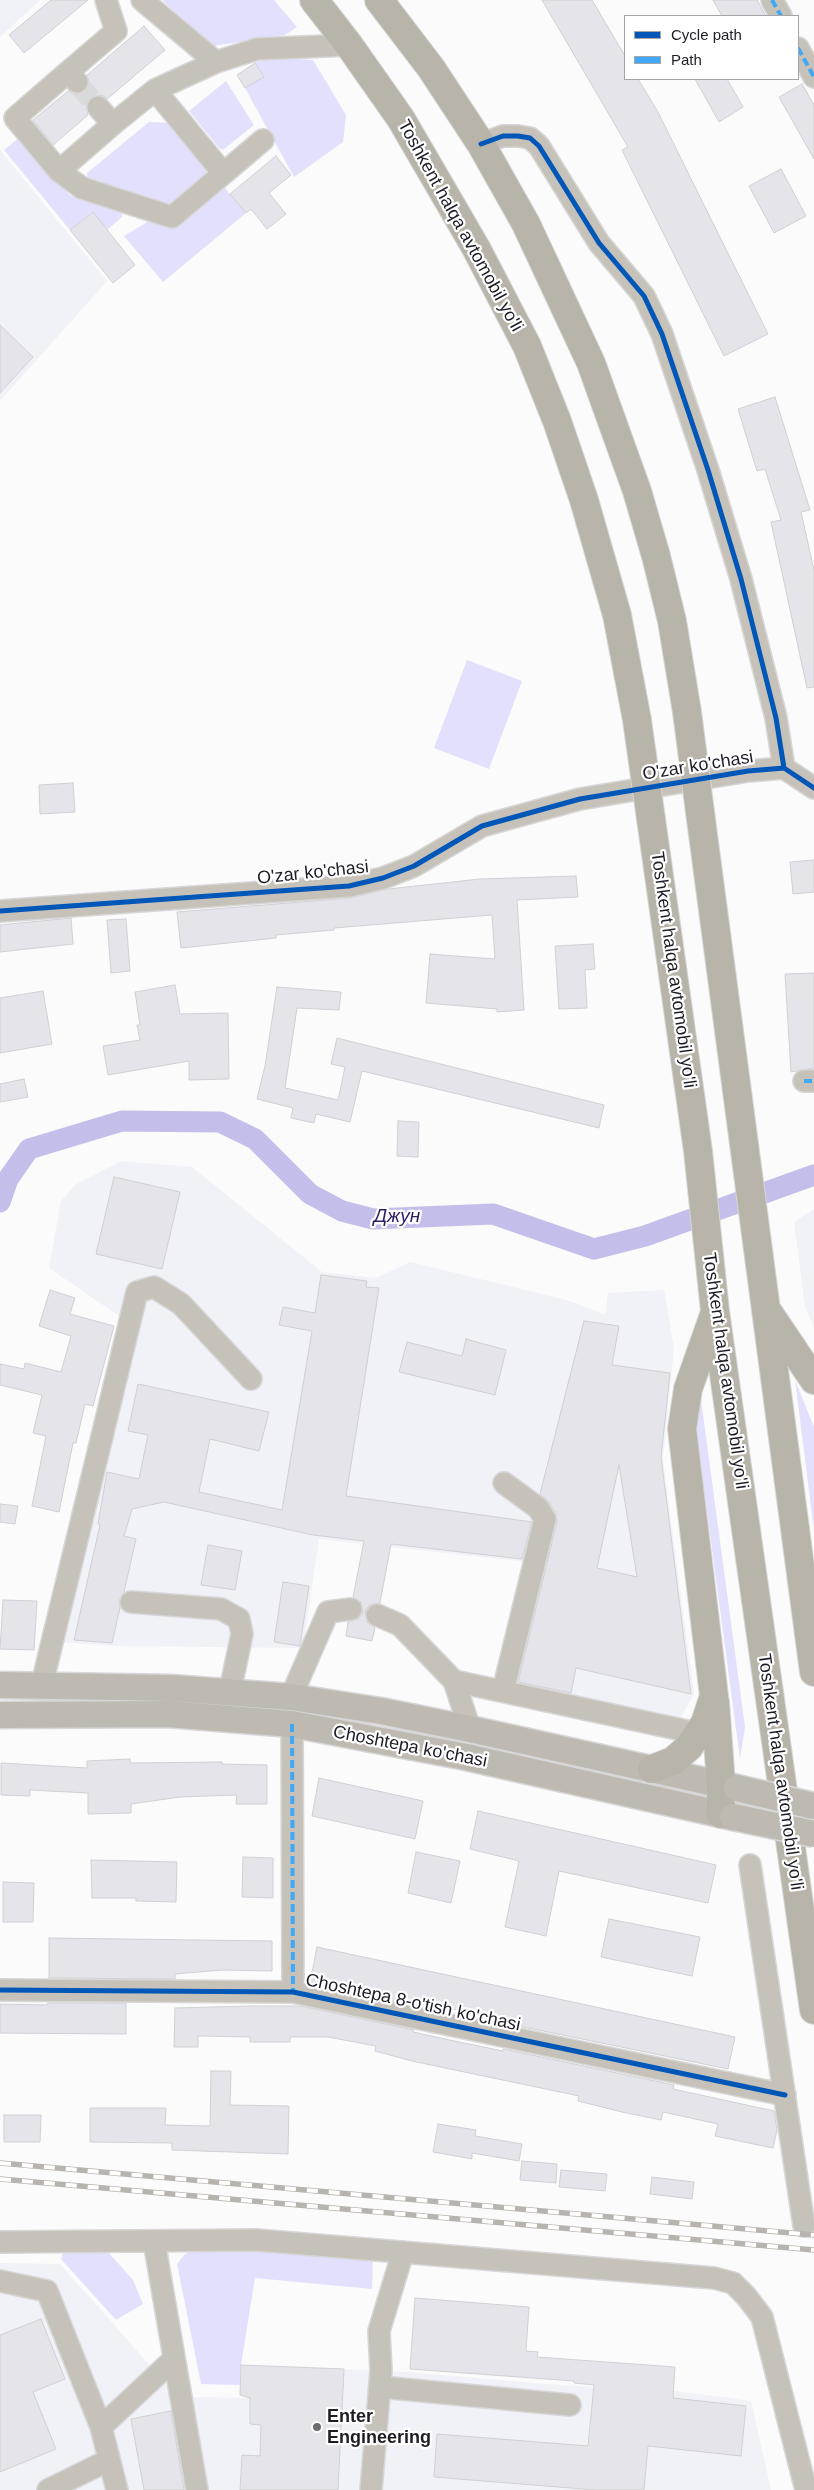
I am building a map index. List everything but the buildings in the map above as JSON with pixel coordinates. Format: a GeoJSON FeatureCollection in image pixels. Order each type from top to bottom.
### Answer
{"type":"FeatureCollection","features":[{"type":"Feature","properties":{"kind":"highway","name":"Toshkent halqa avtomobil yo'li"},"geometry":{"type":"LineString","coordinates":[[314,0],[349,45],[401,119],[440,182],[527,346],[557,421],[584,500],[617,615],[637,720],[698,1151],[715,1311],[814,2010]]}},
{"type":"Feature","properties":{"kind":"highway"},"geometry":{"type":"LineString","coordinates":[[379,0],[431,68],[481,144],[526,224],[591,363],[615,426],[637,491],[672,621],[687,712],[745,1145],[764,1306],[814,1672]]}},
{"type":"Feature","properties":{"kind":"highway"},"geometry":{"type":"LineString","coordinates":[[764,1306],[814,1380]]}},
{"type":"Feature","properties":{"kind":"highway"},"geometry":{"type":"LineString","coordinates":[[715,1311],[688,1389],[682,1429],[714,1696],[729,1786],[727,1815]]}},
{"type":"Feature","properties":{"kind":"highway"},"geometry":{"type":"LineString","coordinates":[[652,1769],[673,1761],[689,1747],[705,1723],[714,1696]]}},
{"type":"Feature","properties":{"kind":"main road","name":"Choshtepa ko'chasi"},"geometry":{"type":"LineString","coordinates":[[0,1684],[230,1692],[291,1697],[381,1711],[470,1729],[814,1806]]}},
{"type":"Feature","properties":{"kind":"main road","name":"Choshtepa ko'chasi"},"geometry":{"type":"LineString","coordinates":[[0,1715],[168,1714],[292,1724],[466,1757],[814,1834]]}},
{"type":"Feature","properties":{"kind":"street"},"geometry":{"type":"LineString","coordinates":[[106,0],[116,31],[73,77],[15,118],[59,170],[82,188],[172,217],[263,140]]}},
{"type":"Feature","properties":{"kind":"street"},"geometry":{"type":"LineString","coordinates":[[142,0],[216,62]]}},
{"type":"Feature","properties":{"kind":"street"},"geometry":{"type":"LineString","coordinates":[[772,0],[780,15]]}},
{"type":"Feature","properties":{"kind":"street"},"geometry":{"type":"LineString","coordinates":[[59,170],[156,90],[216,62],[257,49],[349,45]]}},
{"type":"Feature","properties":{"kind":"street"},"geometry":{"type":"LineString","coordinates":[[799,50],[814,77]]}},
{"type":"Feature","properties":{"kind":"street"},"geometry":{"type":"LineString","coordinates":[[156,90],[223,173]]}},
{"type":"Feature","properties":{"kind":"street"},"geometry":{"type":"LineString","coordinates":[[98,107],[113,124]]}},
{"type":"Feature","properties":{"kind":"street"},"geometry":{"type":"LineString","coordinates":[[481,144],[502,136],[518,136],[530,138],[539,146],[599,243],[644,296],[662,334],[708,470],[741,579],[776,718],[784,768],[814,788]]}},
{"type":"Feature","properties":{"kind":"street","name":"O'zar ko'chasi"},"geometry":{"type":"LineString","coordinates":[[0,911],[349,886],[383,878],[414,866],[482,826],[580,799],[748,771],[784,768]]}},
{"type":"Feature","properties":{"kind":"street"},"geometry":{"type":"LineString","coordinates":[[42,1684],[137,1292],[154,1287],[181,1304],[251,1379]]}},
{"type":"Feature","properties":{"kind":"street"},"geometry":{"type":"LineString","coordinates":[[503,1692],[545,1519],[538,1508],[504,1483]]}},
{"type":"Feature","properties":{"kind":"street"},"geometry":{"type":"LineString","coordinates":[[131,1602],[221,1609],[239,1618],[242,1634],[230,1692]]}},
{"type":"Feature","properties":{"kind":"street"},"geometry":{"type":"LineString","coordinates":[[291,1697],[328,1612],[351,1609]]}},
{"type":"Feature","properties":{"kind":"street"},"geometry":{"type":"LineString","coordinates":[[378,1615],[400,1625],[454,1681],[470,1729]]}},
{"type":"Feature","properties":{"kind":"street"},"geometry":{"type":"LineString","coordinates":[[454,1681],[686,1731]]}},
{"type":"Feature","properties":{"kind":"street"},"geometry":{"type":"LineString","coordinates":[[292,1724],[294,1992]]}},
{"type":"Feature","properties":{"kind":"street"},"geometry":{"type":"LineString","coordinates":[[750,1865],[804,2226]]}},
{"type":"Feature","properties":{"kind":"street","name":"Choshtepa 8-o'tish ko'chasi"},"geometry":{"type":"LineString","coordinates":[[0,1990],[294,1992],[785,2095]]}},
{"type":"Feature","properties":{"kind":"street"},"geometry":{"type":"LineString","coordinates":[[0,2242],[256,2240],[714,2278],[733,2283],[762,2317],[806,2490]]}},
{"type":"Feature","properties":{"kind":"street"},"geometry":{"type":"LineString","coordinates":[[154,2241],[197,2490]]}},
{"type":"Feature","properties":{"kind":"street"},"geometry":{"type":"LineString","coordinates":[[371,2490],[380,2387],[380,2330],[402,2252]]}},
{"type":"Feature","properties":{"kind":"street"},"geometry":{"type":"LineString","coordinates":[[0,2282],[47,2291],[101,2427],[117,2490]]}},
{"type":"Feature","properties":{"kind":"street"},"geometry":{"type":"LineString","coordinates":[[101,2427],[174,2359]]}},
{"type":"Feature","properties":{"kind":"street"},"geometry":{"type":"LineString","coordinates":[[380,2387],[570,2405]]}},
{"type":"Feature","properties":{"kind":"street"},"geometry":{"type":"LineString","coordinates":[[48,2490],[109,2460]]}},
{"type":"Feature","properties":{"kind":"shaded area"},"geometry":{"type":"Polygon","coordinates":[[[0,0],[40,0],[0,37],[0,0]]]}},
{"type":"Feature","properties":{"kind":"shaded area"},"geometry":{"type":"Polygon","coordinates":[[[162,0],[274,0],[297,27],[285,35],[213,46],[162,0]]]}},
{"type":"Feature","properties":{"kind":"shaded area"},"geometry":{"type":"Polygon","coordinates":[[[269,57],[313,60],[346,115],[343,142],[294,177],[245,88],[263,77],[255,63],[269,57]]]}},
{"type":"Feature","properties":{"kind":"shaded area"},"geometry":{"type":"Polygon","coordinates":[[[226,81],[254,125],[223,150],[219,148],[189,111],[226,81]]]}},
{"type":"Feature","properties":{"kind":"shaded area"},"geometry":{"type":"Polygon","coordinates":[[[149,122],[173,123],[206,168],[206,174],[168,206],[88,181],[87,173],[149,122]]]}},
{"type":"Feature","properties":{"kind":"shaded area"},"geometry":{"type":"Polygon","coordinates":[[[20,137],[69,195],[122,211],[122,217],[107,230],[92,212],[70,230],[4,150],[20,137]]]}},
{"type":"Feature","properties":{"kind":"shaded area"},"geometry":{"type":"Polygon","coordinates":[[[0,150],[107,281],[0,401],[0,150]]]}},
{"type":"Feature","properties":{"kind":"shaded area"},"geometry":{"type":"Polygon","coordinates":[[[224,187],[246,213],[163,282],[124,236],[149,221],[173,228],[224,187]]]}},
{"type":"Feature","properties":{"kind":"shaded area"},"geometry":{"type":"Polygon","coordinates":[[[467,660],[522,681],[489,769],[434,748],[467,660]]]}},
{"type":"Feature","properties":{"kind":"shaded area"},"geometry":{"type":"Polygon","coordinates":[[[121,1161],[192,1167],[322,1272],[376,1278],[410,1262],[567,1300],[605,1315],[608,1293],[664,1290],[674,1348],[663,1459],[694,1694],[677,1724],[512,1688],[537,1563],[319,1539],[303,1648],[114,1646],[48,1641],[122,1318],[49,1268],[61,1201],[75,1185],[121,1161]]]}},
{"type":"Feature","properties":{"kind":"shaded area"},"geometry":{"type":"Polygon","coordinates":[[[814,1209],[814,1326],[805,1307],[794,1222],[814,1209]]]}},
{"type":"Feature","properties":{"kind":"shaded area"},"geometry":{"type":"Polygon","coordinates":[[[795,1380],[814,1427],[814,1528],[813,1522],[795,1380]]]}},
{"type":"Feature","properties":{"kind":"shaded area"},"geometry":{"type":"Polygon","coordinates":[[[700,1392],[745,1727],[740,1759],[696,1429],[700,1392]]]}},
{"type":"Feature","properties":{"kind":"shaded area"},"geometry":{"type":"Polygon","coordinates":[[[200,2247],[373,2257],[372,2289],[255,2278],[241,2365],[240,2385],[201,2384],[177,2264],[185,2254],[200,2247]]]}},
{"type":"Feature","properties":{"kind":"shaded area"},"geometry":{"type":"Polygon","coordinates":[[[65,2248],[109,2253],[133,2280],[143,2304],[116,2320],[61,2259],[65,2248]]]}},
{"type":"Feature","properties":{"kind":"shaded area"},"geometry":{"type":"Polygon","coordinates":[[[0,2263],[60,2264],[178,2397],[247,2398],[240,2395],[241,2365],[406,2372],[558,2385],[667,2390],[751,2401],[771,2490],[0,2490],[0,2263]]]}},
{"type":"Feature","properties":{"kind":"waterway","name":"Джун"},"geometry":{"type":"LineString","coordinates":[[0,1202],[8,1179],[29,1149],[122,1121],[220,1122],[255,1139],[310,1194],[342,1211],[373,1219],[493,1214],[594,1249],[645,1236],[814,1175]]}},
{"type":"Feature","properties":{"kind":"tunnel"},"geometry":{"type":"LineString","coordinates":[[77,83],[98,107]]}},
{"type":"Feature","properties":{"kind":"railway"},"geometry":{"type":"LineString","coordinates":[[0,2163],[814,2235]]}},
{"type":"Feature","properties":{"kind":"railway"},"geometry":{"type":"LineString","coordinates":[[0,2179],[814,2250]]}},
{"type":"Feature","properties":{"kind":"marked path"},"geometry":{"type":"LineString","coordinates":[[772,0],[780,15]]}},
{"type":"Feature","properties":{"kind":"marked path"},"geometry":{"type":"LineString","coordinates":[[799,50],[814,77]]}},
{"type":"Feature","properties":{"kind":"marked path"},"geometry":{"type":"LineString","coordinates":[[804,1081],[814,1081]]}},
{"type":"Feature","properties":{"kind":"marked path"},"geometry":{"type":"LineString","coordinates":[[292,1724],[293,1992]]}},
{"type":"Feature","properties":{"kind":"cycle path"},"geometry":{"type":"LineString","coordinates":[[481,144],[503,136],[518,136],[530,138],[539,146],[599,243],[644,296],[662,334],[708,470],[741,579],[776,718],[784,768]]}},
{"type":"Feature","properties":{"kind":"cycle path"},"geometry":{"type":"LineString","coordinates":[[0,911],[349,886],[383,878],[414,866],[482,826],[580,799],[748,771],[784,768],[814,788]]}},
{"type":"Feature","properties":{"kind":"cycle path"},"geometry":{"type":"LineString","coordinates":[[0,1990],[293,1992],[785,2095]]}},
{"type":"Feature","properties":{"kind":"place","name":"Enter Engineering"},"geometry":{"type":"Point","coordinates":[317,2427]}}]}
